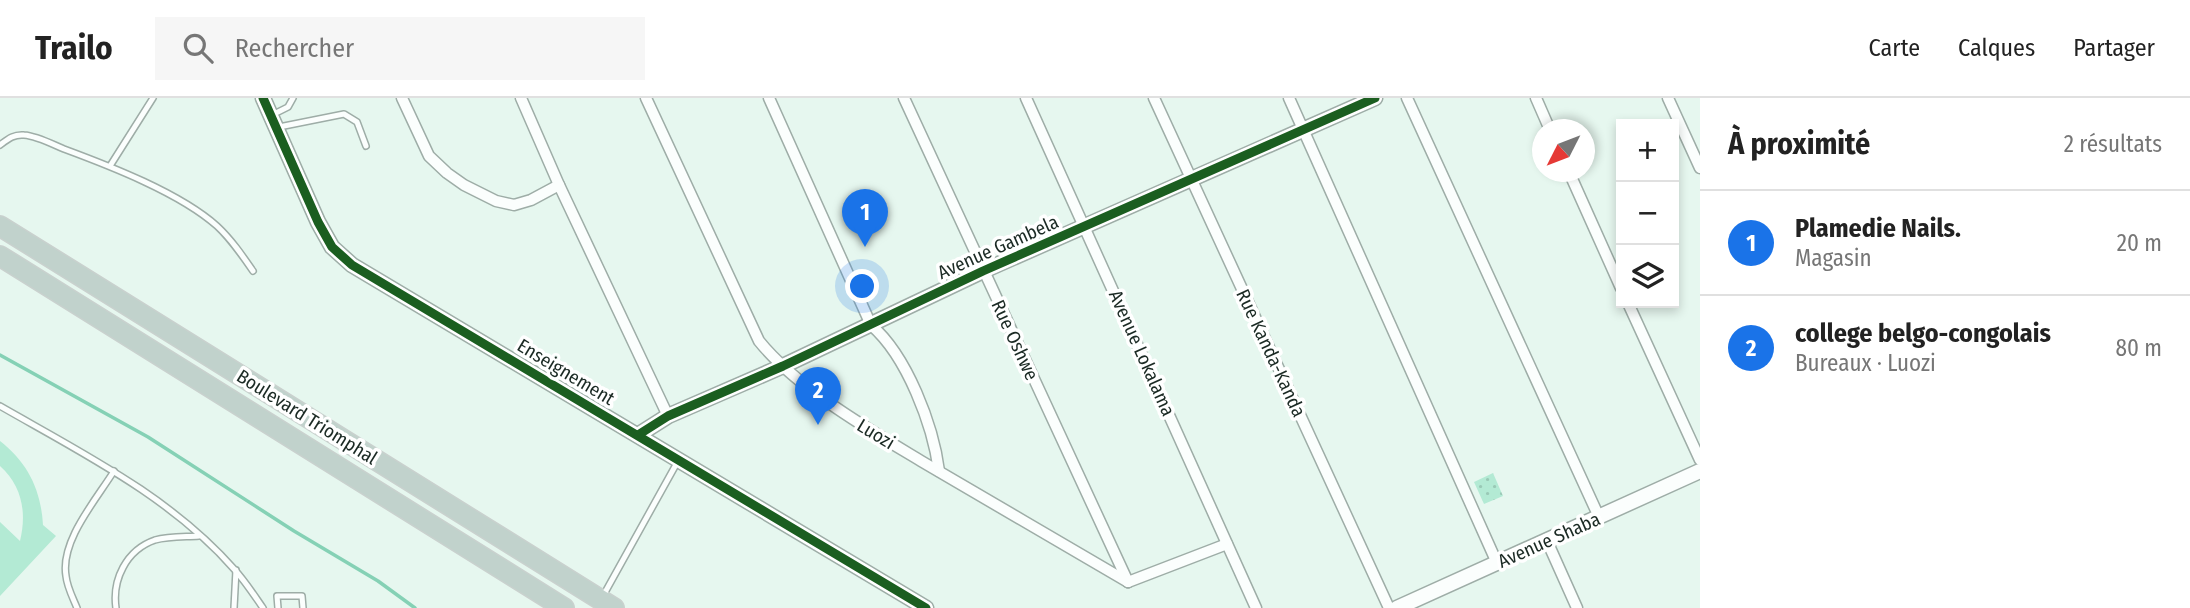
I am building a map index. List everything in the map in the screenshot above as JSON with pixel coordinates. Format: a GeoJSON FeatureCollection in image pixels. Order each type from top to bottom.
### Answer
{"type":"FeatureCollection","features":[{"type":"Feature","properties":{"kind":"highway","name":"Boulevard Triomphal"},"geometry":{"type":"LineString","coordinates":[[0,226],[604,605]]}},
{"type":"Feature","properties":{"kind":"highway","name":"Boulevard Triomphal"},"geometry":{"type":"LineString","coordinates":[[0,256],[564,608]]}},
{"type":"Feature","properties":{"kind":"street","name":"Enseignement"},"geometry":{"type":"LineString","coordinates":[[263,98],[318,222],[332,247],[352,265],[926,608]]}},
{"type":"Feature","properties":{"kind":"street"},"geometry":{"type":"LineString","coordinates":[[401,98],[429,156],[464,185],[496,201],[514,205],[531,200],[559,185]]}},
{"type":"Feature","properties":{"kind":"street"},"geometry":{"type":"LineString","coordinates":[[521,98],[668,416]]}},
{"type":"Feature","properties":{"kind":"street","name":"Luozi"},"geometry":{"type":"LineString","coordinates":[[646,98],[758,341],[783,366],[855,421],[1128,582]]}},
{"type":"Feature","properties":{"kind":"street"},"geometry":{"type":"LineString","coordinates":[[769,98],[871,325],[891,346],[913,387],[936,448],[939,471]]}},
{"type":"Feature","properties":{"kind":"street","name":"Rue Oshwe"},"geometry":{"type":"LineString","coordinates":[[904,98],[1128,582]]}},
{"type":"Feature","properties":{"kind":"street","name":"Avenue Lokalama"},"geometry":{"type":"LineString","coordinates":[[1026,98],[1256,608]]}},
{"type":"Feature","properties":{"kind":"street","name":"Rue Kanda-Kanda"},"geometry":{"type":"LineString","coordinates":[[1154,98],[1389,608]]}},
{"type":"Feature","properties":{"kind":"street"},"geometry":{"type":"LineString","coordinates":[[1289,98],[1497,563]]}},
{"type":"Feature","properties":{"kind":"street","name":"Avenue Gambela"},"geometry":{"type":"LineString","coordinates":[[638,435],[668,416],[783,366],[983,271],[1375,98]]}},
{"type":"Feature","properties":{"kind":"street"},"geometry":{"type":"LineString","coordinates":[[1407,98],[1599,517]]}},
{"type":"Feature","properties":{"kind":"street"},"geometry":{"type":"LineString","coordinates":[[1536,98],[1545,119]]}},
{"type":"Feature","properties":{"kind":"street"},"geometry":{"type":"LineString","coordinates":[[1668,98],[1700,168]]}},
{"type":"Feature","properties":{"kind":"street"},"geometry":{"type":"LineString","coordinates":[[1573,182],[1616,277]]}},
{"type":"Feature","properties":{"kind":"street"},"geometry":{"type":"LineString","coordinates":[[1630,308],[1700,460]]}},
{"type":"Feature","properties":{"kind":"street","name":"Avenue Shaba"},"geometry":{"type":"LineString","coordinates":[[1397,608],[1700,471]]}},
{"type":"Feature","properties":{"kind":"street"},"geometry":{"type":"LineString","coordinates":[[1547,541],[1577,608]]}},
{"type":"Feature","properties":{"kind":"street"},"geometry":{"type":"LineString","coordinates":[[1128,582],[1227,544]]}},
{"type":"Feature","properties":{"kind":"lane"},"geometry":{"type":"LineString","coordinates":[[110,166],[153,98]]}},
{"type":"Feature","properties":{"kind":"lane"},"geometry":{"type":"LineString","coordinates":[[273,122],[293,98]]}},
{"type":"Feature","properties":{"kind":"lane"},"geometry":{"type":"LineString","coordinates":[[273,122],[344,114],[357,122],[366,146]]}},
{"type":"Feature","properties":{"kind":"lane"},"geometry":{"type":"LineString","coordinates":[[0,145],[13,136],[30,136],[110,166],[197,210],[217,226],[253,271]]}},
{"type":"Feature","properties":{"kind":"lane"},"geometry":{"type":"LineString","coordinates":[[0,406],[114,471],[200,536],[236,570],[263,608]]}},
{"type":"Feature","properties":{"kind":"lane"},"geometry":{"type":"LineString","coordinates":[[604,605],[678,459]]}},
{"type":"Feature","properties":{"kind":"lane"},"geometry":{"type":"LineString","coordinates":[[77,608],[65,575],[67,555],[73,535],[114,471]]}},
{"type":"Feature","properties":{"kind":"lane"},"geometry":{"type":"LineString","coordinates":[[116,608],[116,585],[123,566],[136,551],[154,541],[200,536]]}},
{"type":"Feature","properties":{"kind":"lane"},"geometry":{"type":"LineString","coordinates":[[234,608],[236,570]]}},
{"type":"Feature","properties":{"kind":"lane"},"geometry":{"type":"LineString","coordinates":[[278,608],[277,596],[302,596],[303,608]]}},
{"type":"Feature","properties":{"kind":"green space"},"geometry":{"type":"Polygon","coordinates":[[[0,441],[18,458],[31,478],[39,500],[43,525],[56,536],[0,596],[0,522],[20,541],[23,510],[18,491],[0,466],[0,441]]]}},
{"type":"Feature","properties":{"kind":"green space"},"geometry":{"type":"Polygon","coordinates":[[[1493,473],[1503,496],[1484,504],[1474,482],[1493,473]]]}},
{"type":"Feature","properties":{"kind":"waterway"},"geometry":{"type":"LineString","coordinates":[[0,355],[148,437],[294,531],[378,581],[415,608]]}},
{"type":"Feature","properties":{"kind":"cycle path"},"geometry":{"type":"LineString","coordinates":[[263,98],[318,222],[332,247],[352,265],[926,608]]}},
{"type":"Feature","properties":{"kind":"cycle path"},"geometry":{"type":"LineString","coordinates":[[638,435],[668,416],[783,366],[983,271],[1375,98]]}},
{"type":"Feature","properties":{"kind":"place","name":"Plamedie Nails."},"geometry":{"type":"Point","coordinates":[865,247]}},
{"type":"Feature","properties":{"kind":"place","name":"college belgo-congolais"},"geometry":{"type":"Point","coordinates":[818,425]}}]}
